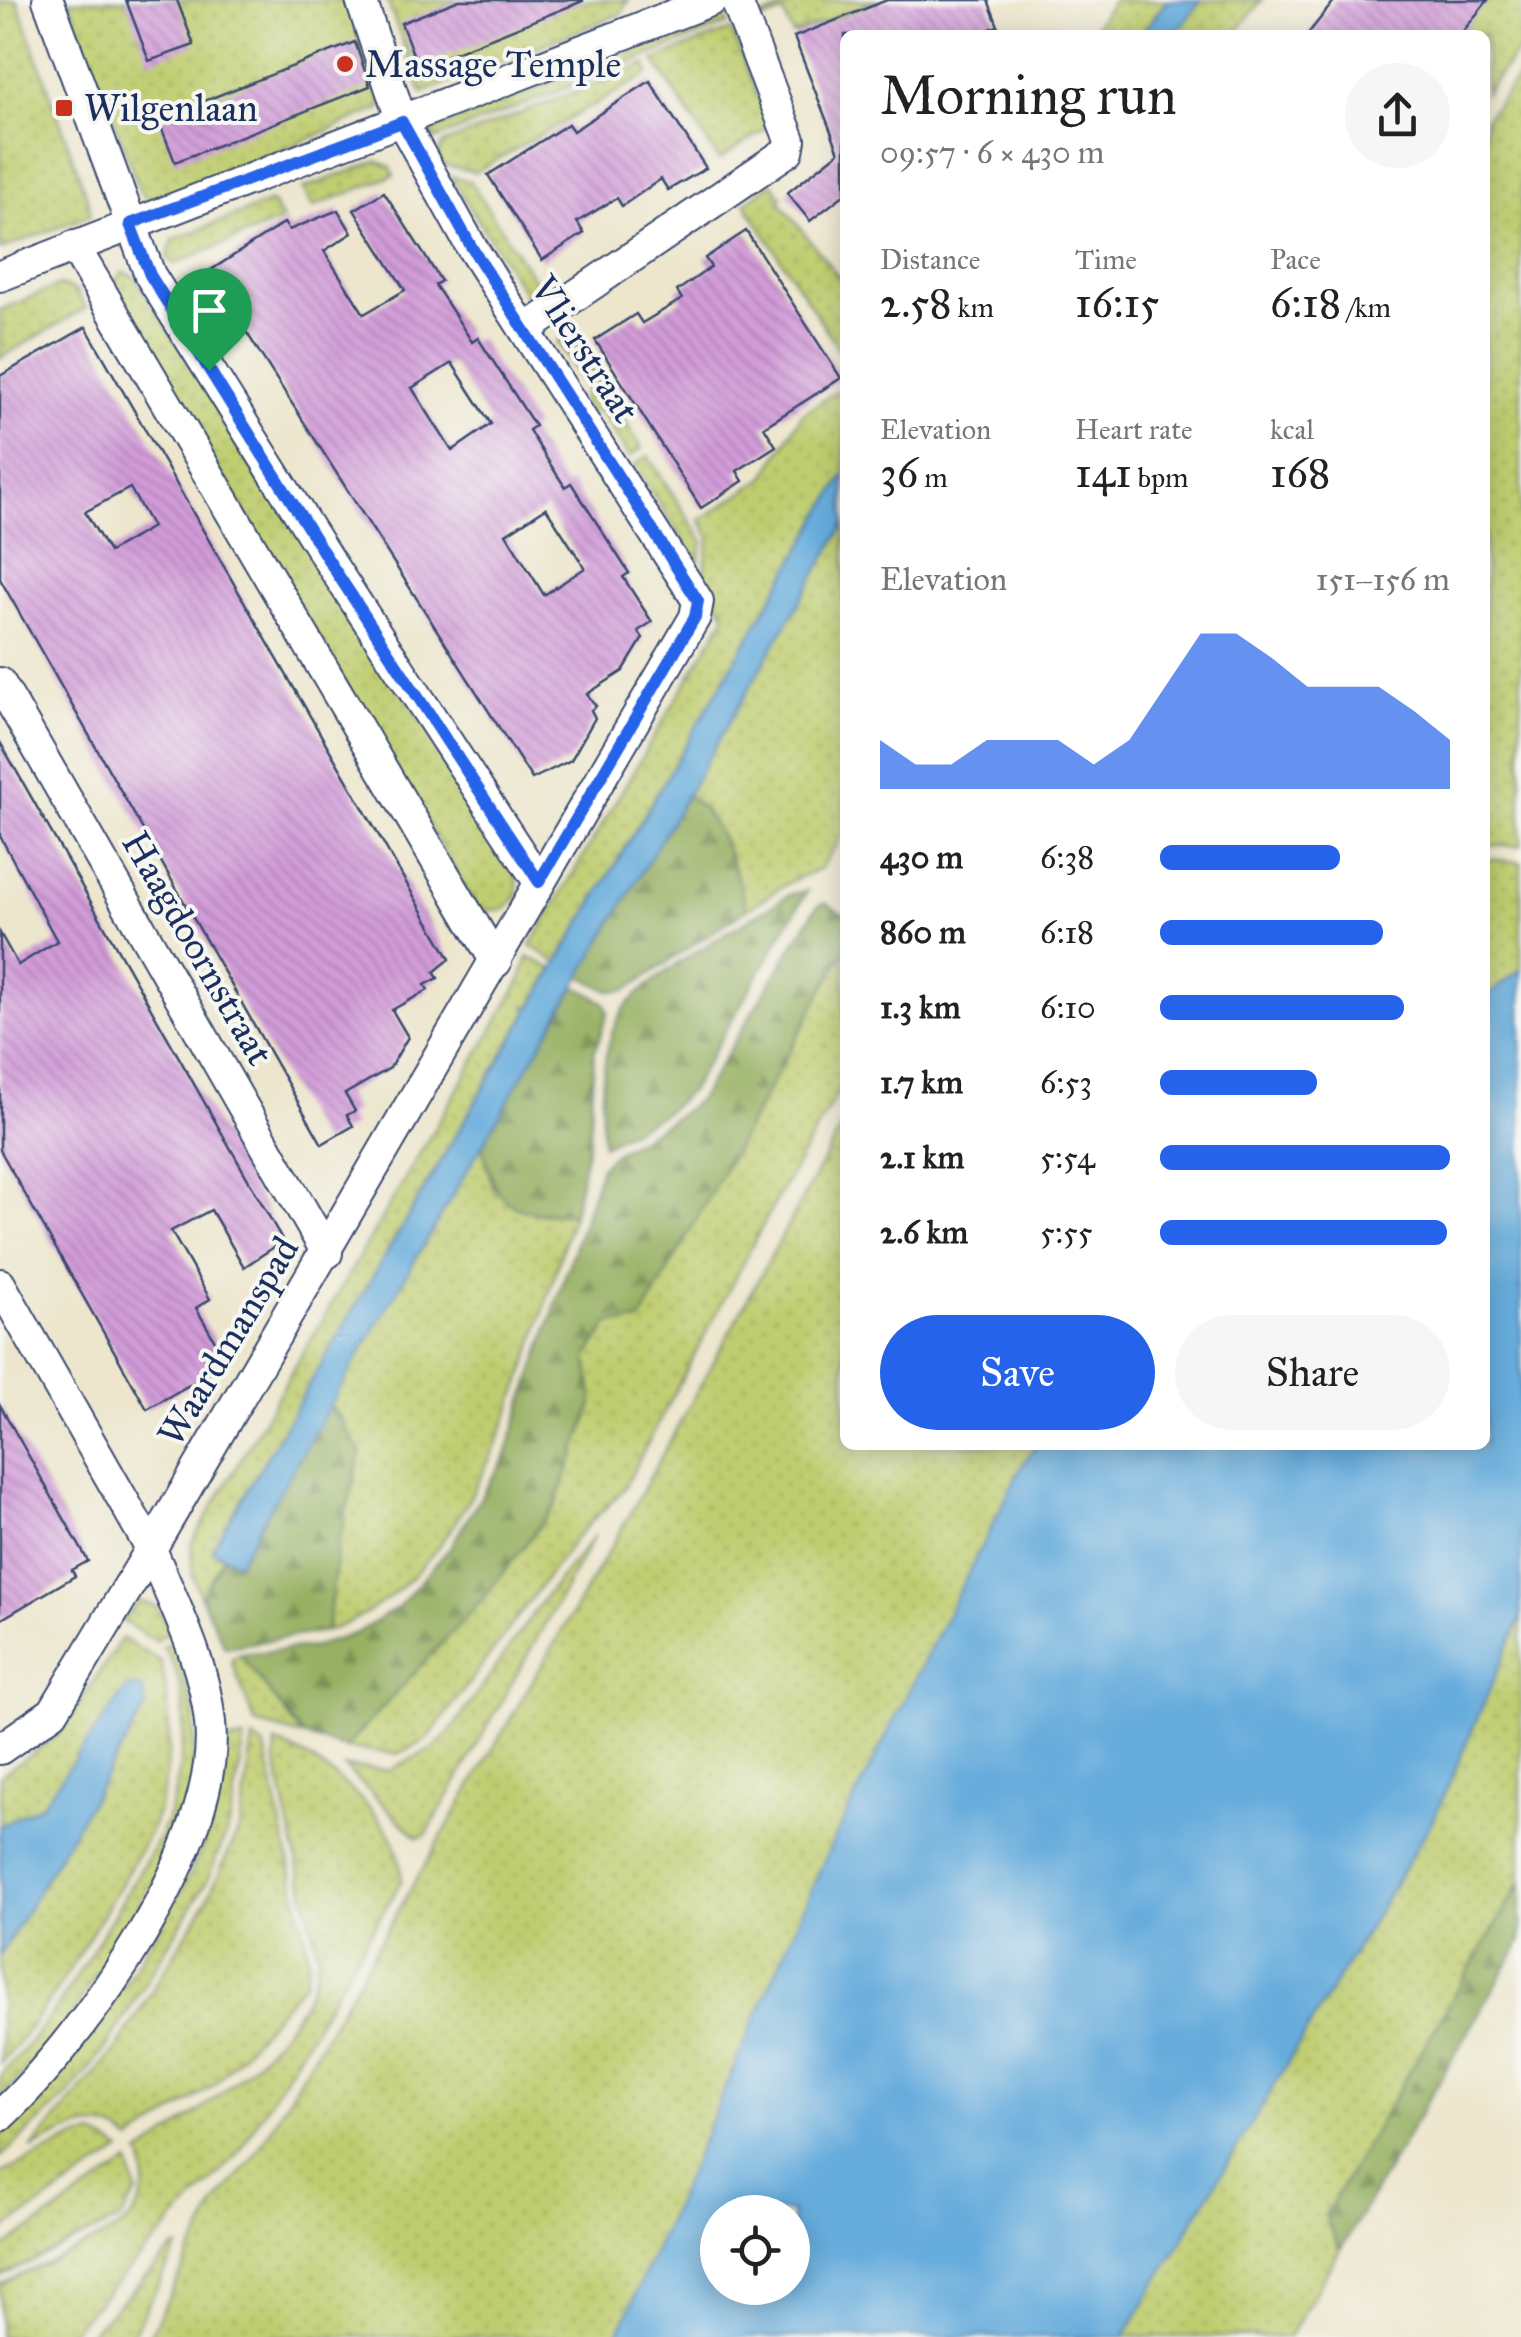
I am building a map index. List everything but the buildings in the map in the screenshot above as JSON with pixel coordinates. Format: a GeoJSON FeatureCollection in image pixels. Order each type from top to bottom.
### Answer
{"type":"FeatureCollection","features":[{"type":"Feature","properties":{"kind":"street"},"geometry":{"type":"LineString","coordinates":[[48,0],[150,275],[327,558],[539,882]]}},
{"type":"Feature","properties":{"kind":"street","name":"Vlierstraat"},"geometry":{"type":"LineString","coordinates":[[361,0],[402,122],[472,248],[698,601],[695,617]]}},
{"type":"Feature","properties":{"kind":"street"},"geometry":{"type":"LineString","coordinates":[[0,276],[402,122],[656,11],[712,0]]}},
{"type":"Feature","properties":{"kind":"street"},"geometry":{"type":"LineString","coordinates":[[525,330],[788,150],[790,140],[736,0]]}},
{"type":"Feature","properties":{"kind":"street"},"geometry":{"type":"LineString","coordinates":[[74,246],[496,962]]}},
{"type":"Feature","properties":{"kind":"street","name":"Waardmanspad"},"geometry":{"type":"LineString","coordinates":[[0,1749],[53,1712],[327,1254],[695,617]]}},
{"type":"Feature","properties":{"kind":"street","name":"Haagdoornstraat"},"geometry":{"type":"LineString","coordinates":[[0,683],[327,1254]]}},
{"type":"Feature","properties":{"kind":"street"},"geometry":{"type":"LineString","coordinates":[[0,1284],[151,1549],[193,1650],[211,1725],[208,1770],[197,1826],[176,1874],[82,2025],[46,2071],[0,2116]]}},
{"type":"Feature","properties":{"kind":"green space"},"geometry":{"type":"Polygon","coordinates":[[[0,0],[17,0],[90,215],[0,250],[0,0]]]}},
{"type":"Feature","properties":{"kind":"green space"},"geometry":{"type":"Polygon","coordinates":[[[69,0],[346,0],[382,97],[381,108],[225,175],[148,200],[140,192],[69,0]]]}},
{"type":"Feature","properties":{"kind":"green space"},"geometry":{"type":"Polygon","coordinates":[[[387,0],[628,0],[621,14],[422,93],[387,0]]]}},
{"type":"Feature","properties":{"kind":"green space"},"geometry":{"type":"Polygon","coordinates":[[[805,0],[879,0],[793,35],[784,13],[758,22],[757,19],[805,0]]]}},
{"type":"Feature","properties":{"kind":"green space"},"geometry":{"type":"Polygon","coordinates":[[[1114,0],[1167,0],[1145,30],[1092,30],[1114,0]]]}},
{"type":"Feature","properties":{"kind":"green space"},"geometry":{"type":"Polygon","coordinates":[[[1201,0],[1262,0],[1238,30],[1179,30],[1201,0]]]}},
{"type":"Feature","properties":{"kind":"green space"},"geometry":{"type":"Polygon","coordinates":[[[1390,0],[1521,0],[1521,47],[1490,87],[1490,30],[1372,30],[1390,0]]]}},
{"type":"Feature","properties":{"kind":"green space"},"geometry":{"type":"Polygon","coordinates":[[[724,14],[728,24],[434,140],[430,131],[724,14]]]}},
{"type":"Feature","properties":{"kind":"green space"},"geometry":{"type":"Polygon","coordinates":[[[731,30],[770,126],[719,160],[654,60],[731,30]]]}},
{"type":"Feature","properties":{"kind":"green space"},"geometry":{"type":"Polygon","coordinates":[[[645,64],[649,74],[475,172],[444,165],[437,156],[443,144],[645,64]]]}},
{"type":"Feature","properties":{"kind":"green space"},"geometry":{"type":"Polygon","coordinates":[[[1521,74],[1521,846],[1490,845],[1490,113],[1521,74]]]}},
{"type":"Feature","properties":{"kind":"green space"},"geometry":{"type":"Polygon","coordinates":[[[377,161],[391,167],[394,175],[313,207],[303,189],[377,161]]]}},
{"type":"Feature","properties":{"kind":"green space"},"geometry":{"type":"Polygon","coordinates":[[[450,176],[470,181],[541,290],[528,299],[450,176]]]}},
{"type":"Feature","properties":{"kind":"green space"},"geometry":{"type":"Polygon","coordinates":[[[772,183],[782,197],[779,201],[840,279],[840,351],[745,203],[772,183]]]}},
{"type":"Feature","properties":{"kind":"green space"},"geometry":{"type":"Polygon","coordinates":[[[271,202],[283,220],[174,264],[167,258],[173,240],[271,202]]]}},
{"type":"Feature","properties":{"kind":"green space"},"geometry":{"type":"Polygon","coordinates":[[[123,272],[135,277],[516,868],[518,895],[506,909],[479,911],[163,376],[114,282],[123,272]]]}},
{"type":"Feature","properties":{"kind":"green space"},"geometry":{"type":"Polygon","coordinates":[[[60,285],[76,291],[86,308],[0,358],[0,310],[60,285]]]}},
{"type":"Feature","properties":{"kind":"green space"},"geometry":{"type":"Polygon","coordinates":[[[569,335],[642,448],[629,457],[601,413],[588,410],[582,400],[587,388],[557,342],[569,335]]]}},
{"type":"Feature","properties":{"kind":"green space"},"geometry":{"type":"Polygon","coordinates":[[[840,389],[840,482],[557,963],[531,945],[726,615],[703,578],[710,537],[700,520],[764,478],[803,413],[840,389]]]}},
{"type":"Feature","properties":{"kind":"green space"},"geometry":{"type":"Polygon","coordinates":[[[648,456],[703,541],[698,563],[634,465],[648,456]]]}},
{"type":"Feature","properties":{"kind":"green space"},"geometry":{"type":"Polygon","coordinates":[[[840,533],[840,839],[820,869],[791,881],[747,909],[718,830],[686,795],[840,533]]]}},
{"type":"Feature","properties":{"kind":"green space"},"geometry":{"type":"Polygon","coordinates":[[[686,795],[718,830],[747,909],[626,990],[609,991],[581,976],[686,795]]]}},
{"type":"Feature","properties":{"kind":"green space"},"geometry":{"type":"Polygon","coordinates":[[[1490,859],[1521,862],[1521,969],[1490,994],[1490,859]]]}},
{"type":"Feature","properties":{"kind":"green space"},"geometry":{"type":"Polygon","coordinates":[[[807,891],[691,1090],[666,1112],[603,1145],[602,1096],[608,1045],[631,1000],[698,950],[791,894],[807,891]]]}},
{"type":"Feature","properties":{"kind":"green space"},"geometry":{"type":"Polygon","coordinates":[[[825,903],[840,912],[840,959],[640,1321],[609,1323],[587,1357],[593,1404],[555,1506],[484,1597],[345,1748],[303,1736],[240,1654],[314,1647],[357,1633],[398,1607],[449,1549],[505,1458],[601,1167],[702,1095],[817,906],[825,903]]]}},
{"type":"Feature","properties":{"kind":"green space"},"geometry":{"type":"Polygon","coordinates":[[[528,957],[553,969],[212,1550],[223,1558],[201,1597],[193,1577],[191,1544],[519,984],[528,957]]]}},
{"type":"Feature","properties":{"kind":"green space"},"geometry":{"type":"Polygon","coordinates":[[[840,959],[840,1089],[772,1208],[623,1490],[578,1535],[427,1740],[398,1754],[345,1748],[484,1597],[555,1506],[593,1404],[587,1357],[609,1323],[640,1321],[840,959]]]}},
{"type":"Feature","properties":{"kind":"green space"},"geometry":{"type":"Polygon","coordinates":[[[576,986],[604,1002],[608,1012],[594,1053],[589,1139],[573,1214],[519,1208],[500,1194],[493,1182],[482,1144],[576,986]]]}},
{"type":"Feature","properties":{"kind":"green space"},"geometry":{"type":"Polygon","coordinates":[[[840,1130],[840,1450],[1033,1450],[827,1854],[617,2337],[149,2337],[215,2205],[254,2157],[625,1523],[840,1130]]]}},
{"type":"Feature","properties":{"kind":"green space"},"geometry":{"type":"Polygon","coordinates":[[[482,1144],[493,1189],[533,1213],[573,1214],[538,1330],[492,1455],[461,1513],[425,1563],[380,1604],[327,1631],[344,1421],[329,1405],[482,1144]]]}},
{"type":"Feature","properties":{"kind":"green space"},"geometry":{"type":"Polygon","coordinates":[[[329,1405],[361,1452],[338,1545],[327,1631],[225,1647],[201,1597],[223,1558],[238,1563],[329,1405]]]}},
{"type":"Feature","properties":{"kind":"green space"},"geometry":{"type":"Polygon","coordinates":[[[595,1535],[427,1834],[418,1838],[344,1767],[389,1770],[433,1749],[456,1724],[543,1599],[595,1535]]]}},
{"type":"Feature","properties":{"kind":"green space"},"geometry":{"type":"Polygon","coordinates":[[[139,1601],[157,1607],[171,1631],[155,1641],[122,1621],[139,1601]]]}},
{"type":"Feature","properties":{"kind":"green space"},"geometry":{"type":"Polygon","coordinates":[[[1521,1617],[1521,1882],[1326,2215],[1340,2250],[1289,2337],[1124,2337],[1434,1818],[1521,1617]]]}},
{"type":"Feature","properties":{"kind":"green space"},"geometry":{"type":"Polygon","coordinates":[[[122,1638],[161,1662],[169,1735],[159,1807],[138,1853],[74,1962],[33,2024],[0,2063],[0,1956],[146,1707],[60,1780],[42,1804],[0,1826],[0,1776],[59,1734],[122,1638]]]}},
{"type":"Feature","properties":{"kind":"green space"},"geometry":{"type":"Polygon","coordinates":[[[174,1640],[195,1716],[193,1789],[164,1865],[58,2037],[0,2099],[0,2075],[69,1988],[166,1821],[179,1770],[184,1726],[180,1683],[163,1647],[174,1640]]]}},
{"type":"Feature","properties":{"kind":"green space"},"geometry":{"type":"Polygon","coordinates":[[[240,1654],[303,1736],[255,1723],[231,1659],[240,1654]]]}},
{"type":"Feature","properties":{"kind":"green space"},"geometry":{"type":"Polygon","coordinates":[[[245,1739],[229,1827],[207,1881],[105,2049],[68,2095],[0,2158],[0,2137],[77,2053],[171,1907],[197,1858],[216,1806],[224,1748],[231,1741],[245,1739]]]}},
{"type":"Feature","properties":{"kind":"green space"},"geometry":{"type":"Polygon","coordinates":[[[253,1739],[265,1747],[306,1940],[309,1965],[305,1981],[215,2084],[131,2142],[119,2132],[94,2126],[68,2132],[31,2149],[117,2048],[207,1900],[240,1827],[253,1739]]]}},
{"type":"Feature","properties":{"kind":"green space"},"geometry":{"type":"Polygon","coordinates":[[[276,1743],[326,1770],[374,1813],[396,1846],[402,1880],[238,2154],[65,2337],[0,2337],[0,2285],[85,2246],[128,2221],[144,2189],[145,2170],[140,2154],[192,2117],[250,2067],[298,2011],[312,1982],[318,1954],[275,1759],[276,1743]]]}},
{"type":"Feature","properties":{"kind":"green space"},"geometry":{"type":"Polygon","coordinates":[[[1521,1882],[1521,1942],[1340,2250],[1325,2215],[1521,1882]]]}},
{"type":"Feature","properties":{"kind":"green space"},"geometry":{"type":"Polygon","coordinates":[[[94,2135],[122,2151],[0,2232],[0,2174],[77,2138],[94,2135]]]}},
{"type":"Feature","properties":{"kind":"green space"},"geometry":{"type":"Polygon","coordinates":[[[129,2163],[137,2193],[121,2219],[0,2277],[0,2250],[129,2163]]]}},
{"type":"Feature","properties":{"kind":"green space"},"geometry":{"type":"Polygon","coordinates":[[[178,2248],[131,2337],[86,2337],[173,2249],[178,2248]]]}},
{"type":"Feature","properties":{"kind":"water"},"geometry":{"type":"Polygon","coordinates":[[[1167,0],[1201,0],[1179,30],[1145,30],[1167,0]]]}},
{"type":"Feature","properties":{"kind":"water"},"geometry":{"type":"Polygon","coordinates":[[[840,483],[840,533],[238,1563],[212,1550],[528,1013],[527,1006],[531,1008],[840,483]]]}},
{"type":"Feature","properties":{"kind":"water"},"geometry":{"type":"Polygon","coordinates":[[[1521,969],[1521,1617],[1434,1818],[1124,2337],[617,2337],[827,1854],[1033,1450],[1490,1450],[1490,994],[1521,969]]]}},
{"type":"Feature","properties":{"kind":"water"},"geometry":{"type":"Polygon","coordinates":[[[136,1686],[144,1691],[146,1707],[0,1956],[0,1826],[42,1804],[127,1688],[136,1686]]]}},
{"type":"Feature","properties":{"kind":"place","name":"Massage Temple"},"geometry":{"type":"Point","coordinates":[345,64]}},
{"type":"Feature","properties":{"kind":"place","name":"Wilgenlaan"},"geometry":{"type":"Point","coordinates":[64,108]}},
{"type":"Feature","properties":{"kind":"route"},"geometry":{"type":"LineString","coordinates":[[402,122],[472,248],[698,601],[695,617],[539,882],[327,558],[209,370],[150,275],[130,224],[402,122]]}}]}
